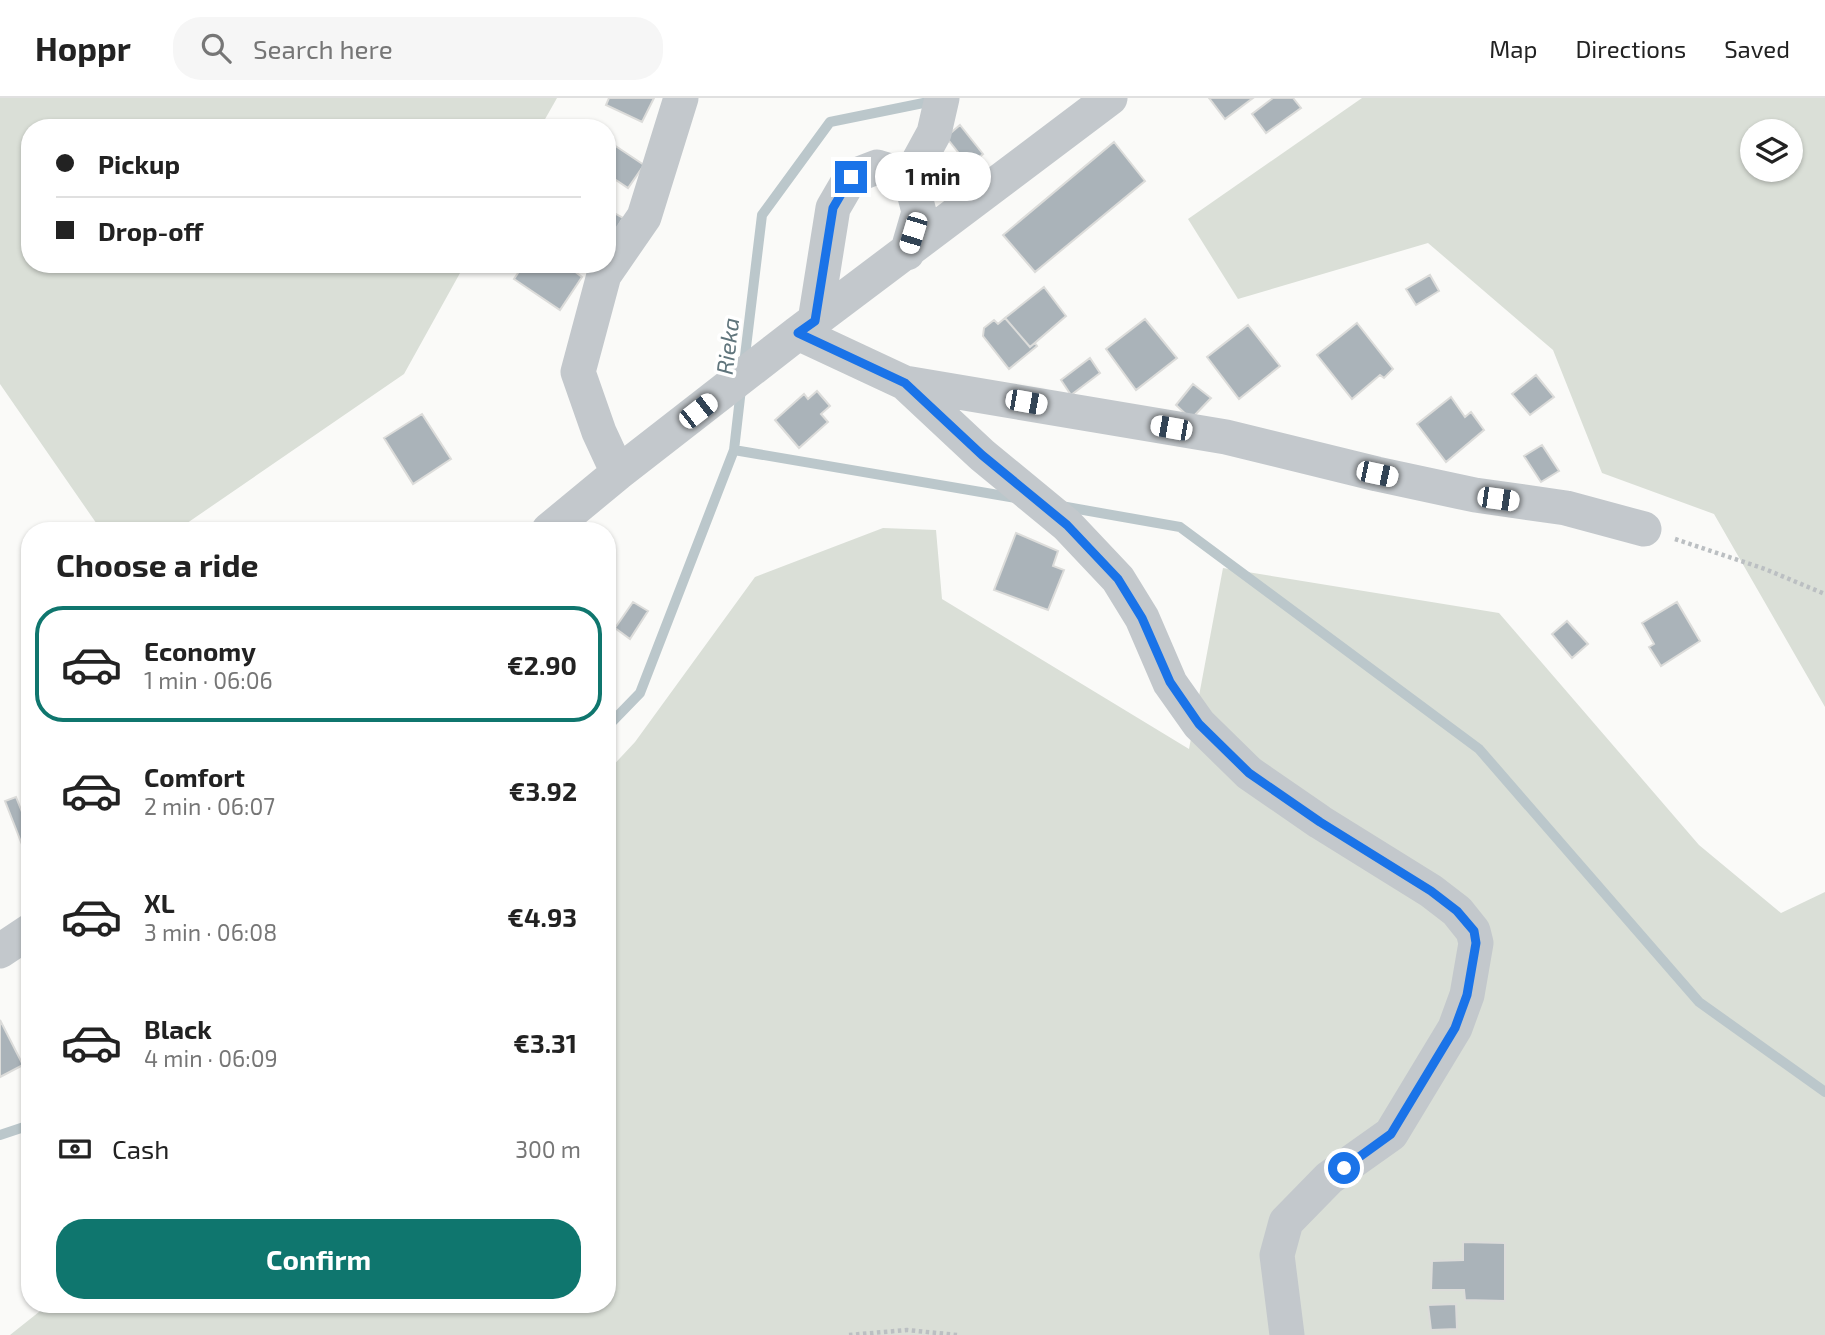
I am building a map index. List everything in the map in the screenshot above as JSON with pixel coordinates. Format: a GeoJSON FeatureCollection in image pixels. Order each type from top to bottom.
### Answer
{"type":"FeatureCollection","features":[{"type":"Feature","properties":{"kind":"street"},"geometry":{"type":"LineString","coordinates":[[616,258],[644,217],[681,98]]}},
{"type":"Feature","properties":{"kind":"street"},"geometry":{"type":"LineString","coordinates":[[906,253],[919,212],[910,177],[934,133],[942,98]]}},
{"type":"Feature","properties":{"kind":"street"},"geometry":{"type":"LineString","coordinates":[[559,522],[806,327],[1110,98]]}},
{"type":"Feature","properties":{"kind":"street"},"geometry":{"type":"LineString","coordinates":[[806,327],[833,208],[851,177],[877,167],[910,177]]}},
{"type":"Feature","properties":{"kind":"street"},"geometry":{"type":"LineString","coordinates":[[605,273],[578,372],[598,432],[618,473]]}},
{"type":"Feature","properties":{"kind":"street"},"geometry":{"type":"LineString","coordinates":[[806,327],[905,383],[982,455],[1067,525],[1118,579],[1142,618],[1170,682],[1199,724],[1249,773],[1320,822],[1431,891],[1457,911],[1474,931],[1476,943],[1467,995],[1455,1028],[1391,1134],[1329,1178],[1286,1222],[1277,1255],[1287,1335]]}},
{"type":"Feature","properties":{"kind":"street"},"geometry":{"type":"LineString","coordinates":[[905,383],[1226,437],[1402,480],[1475,495],[1566,508],[1644,528]]}},
{"type":"Feature","properties":{"kind":"street"},"geometry":{"type":"LineString","coordinates":[[0,951],[21,937]]}},
{"type":"Feature","properties":{"kind":"path"},"geometry":{"type":"LineString","coordinates":[[1644,528],[1765,569],[1825,594]]}},
{"type":"Feature","properties":{"kind":"path"},"geometry":{"type":"LineString","coordinates":[[849,1335],[906,1330],[957,1335]]}},
{"type":"Feature","properties":{"kind":"shaded area"},"geometry":{"type":"Polygon","coordinates":[[[0,98],[557,98],[545,119],[21,119],[21,273],[460,273],[404,374],[189,522],[95,522],[0,384],[0,98]]]}},
{"type":"Feature","properties":{"kind":"shaded area"},"geometry":{"type":"Polygon","coordinates":[[[1362,98],[1825,98],[1825,707],[1714,514],[1602,473],[1553,350],[1428,243],[1238,299],[1188,219],[1362,98]]]}},
{"type":"Feature","properties":{"kind":"shaded area"},"geometry":{"type":"Polygon","coordinates":[[[883,528],[936,530],[942,599],[1189,749],[1223,568],[1499,613],[1699,845],[1781,913],[1825,892],[1825,1335],[10,1335],[38,1313],[616,1313],[616,762],[635,742],[755,577],[883,528]]]}},
{"type":"Feature","properties":{"kind":"building"},"geometry":{"type":"Polygon","coordinates":[[[609,98],[654,98],[642,122],[606,105],[609,98]]]}},
{"type":"Feature","properties":{"kind":"building"},"geometry":{"type":"Polygon","coordinates":[[[1209,98],[1253,98],[1225,119],[1209,98]]]}},
{"type":"Feature","properties":{"kind":"building"},"geometry":{"type":"Polygon","coordinates":[[[1273,98],[1293,98],[1301,108],[1266,133],[1252,114],[1273,98]]]}},
{"type":"Feature","properties":{"kind":"building"},"geometry":{"type":"Polygon","coordinates":[[[960,125],[983,154],[969,166],[946,137],[960,125]]]}},
{"type":"Feature","properties":{"kind":"building"},"geometry":{"type":"Polygon","coordinates":[[[1114,142],[1145,181],[1035,272],[1003,235],[1114,142]]]}},
{"type":"Feature","properties":{"kind":"building"},"geometry":{"type":"Polygon","coordinates":[[[616,146],[644,165],[628,188],[616,180],[616,146]]]}},
{"type":"Feature","properties":{"kind":"building"},"geometry":{"type":"Polygon","coordinates":[[[616,214],[623,218],[616,230],[616,214]]]}},
{"type":"Feature","properties":{"kind":"building"},"geometry":{"type":"Polygon","coordinates":[[[518,273],[577,273],[582,277],[560,310],[514,279],[518,273]]]}},
{"type":"Feature","properties":{"kind":"building"},"geometry":{"type":"Polygon","coordinates":[[[1430,275],[1439,291],[1416,305],[1406,289],[1430,275]]]}},
{"type":"Feature","properties":{"kind":"building"},"geometry":{"type":"Polygon","coordinates":[[[1044,287],[1066,316],[1030,347],[1005,318],[1044,287]]]}},
{"type":"Feature","properties":{"kind":"building"},"geometry":{"type":"Polygon","coordinates":[[[1005,318],[1030,347],[1035,343],[1037,346],[1009,369],[983,336],[984,328],[994,320],[998,324],[1005,318]]]}},
{"type":"Feature","properties":{"kind":"building"},"geometry":{"type":"Polygon","coordinates":[[[1145,319],[1177,358],[1136,390],[1106,349],[1145,319]]]}},
{"type":"Feature","properties":{"kind":"building"},"geometry":{"type":"Polygon","coordinates":[[[1357,323],[1393,369],[1384,378],[1380,375],[1352,399],[1317,355],[1357,323]]]}},
{"type":"Feature","properties":{"kind":"building"},"geometry":{"type":"Polygon","coordinates":[[[1248,325],[1280,366],[1239,399],[1207,357],[1248,325]]]}},
{"type":"Feature","properties":{"kind":"building"},"geometry":{"type":"Polygon","coordinates":[[[1090,358],[1100,373],[1071,395],[1061,380],[1090,358]]]}},
{"type":"Feature","properties":{"kind":"building"},"geometry":{"type":"Polygon","coordinates":[[[1536,375],[1554,397],[1530,415],[1512,394],[1536,375]]]}},
{"type":"Feature","properties":{"kind":"building"},"geometry":{"type":"Polygon","coordinates":[[[1193,384],[1211,398],[1191,419],[1176,405],[1193,384]]]}},
{"type":"Feature","properties":{"kind":"building"},"geometry":{"type":"Polygon","coordinates":[[[817,391],[830,406],[821,414],[828,422],[799,448],[775,420],[804,394],[808,399],[817,391]]]}},
{"type":"Feature","properties":{"kind":"building"},"geometry":{"type":"Polygon","coordinates":[[[1451,397],[1465,417],[1471,412],[1484,430],[1446,462],[1417,424],[1451,397]]]}},
{"type":"Feature","properties":{"kind":"building"},"geometry":{"type":"Polygon","coordinates":[[[422,414],[451,459],[413,484],[384,438],[422,414]]]}},
{"type":"Feature","properties":{"kind":"building"},"geometry":{"type":"Polygon","coordinates":[[[1542,445],[1559,471],[1541,482],[1524,456],[1542,445]]]}},
{"type":"Feature","properties":{"kind":"building"},"geometry":{"type":"Polygon","coordinates":[[[1016,533],[1058,551],[1053,566],[1064,570],[1048,610],[994,590],[1016,533]]]}},
{"type":"Feature","properties":{"kind":"building"},"geometry":{"type":"Polygon","coordinates":[[[633,602],[648,611],[630,639],[616,627],[633,602]]]}},
{"type":"Feature","properties":{"kind":"building"},"geometry":{"type":"Polygon","coordinates":[[[1677,602],[1700,641],[1661,666],[1649,647],[1654,644],[1642,623],[1677,602]]]}},
{"type":"Feature","properties":{"kind":"building"},"geometry":{"type":"Polygon","coordinates":[[[1567,621],[1588,644],[1572,658],[1552,634],[1567,621]]]}},
{"type":"Feature","properties":{"kind":"building"},"geometry":{"type":"Polygon","coordinates":[[[16,797],[21,810],[21,842],[5,801],[16,797]]]}},
{"type":"Feature","properties":{"kind":"building"},"geometry":{"type":"Polygon","coordinates":[[[0,1020],[21,1066],[0,1077],[0,1020]]]}},
{"type":"Feature","properties":{"kind":"building"},"geometry":{"type":"Polygon","coordinates":[[[1463,1242],[1505,1243],[1505,1301],[1465,1300],[1464,1290],[1431,1290],[1432,1261],[1463,1260],[1463,1242]]]}},
{"type":"Feature","properties":{"kind":"building"},"geometry":{"type":"Polygon","coordinates":[[[1456,1304],[1457,1329],[1431,1330],[1428,1305],[1456,1304]]]}},
{"type":"Feature","properties":{"kind":"waterway","name":"Rieka"},"geometry":{"type":"LineString","coordinates":[[744,364],[762,215],[830,122],[933,101]]}},
{"type":"Feature","properties":{"kind":"waterway","name":"Rieka"},"geometry":{"type":"LineString","coordinates":[[616,718],[640,693],[734,450],[741,389]]}},
{"type":"Feature","properties":{"kind":"waterway"},"geometry":{"type":"LineString","coordinates":[[734,450],[1016,498]]}},
{"type":"Feature","properties":{"kind":"waterway"},"geometry":{"type":"LineString","coordinates":[[1061,506],[1180,527],[1479,749],[1699,1002],[1825,1092]]}},
{"type":"Feature","properties":{"kind":"waterway","name":"Rieka"},"geometry":{"type":"LineString","coordinates":[[0,1135],[21,1128]]}},
{"type":"Feature","properties":{"kind":"route"},"geometry":{"type":"LineString","coordinates":[[851,177],[833,208],[815,321],[798,333],[905,383],[982,455],[1067,525],[1118,579],[1142,618],[1170,682],[1199,724],[1249,773],[1320,822],[1431,891],[1457,911],[1474,931],[1476,943],[1467,995],[1455,1028],[1391,1134],[1344,1168]]}}]}
